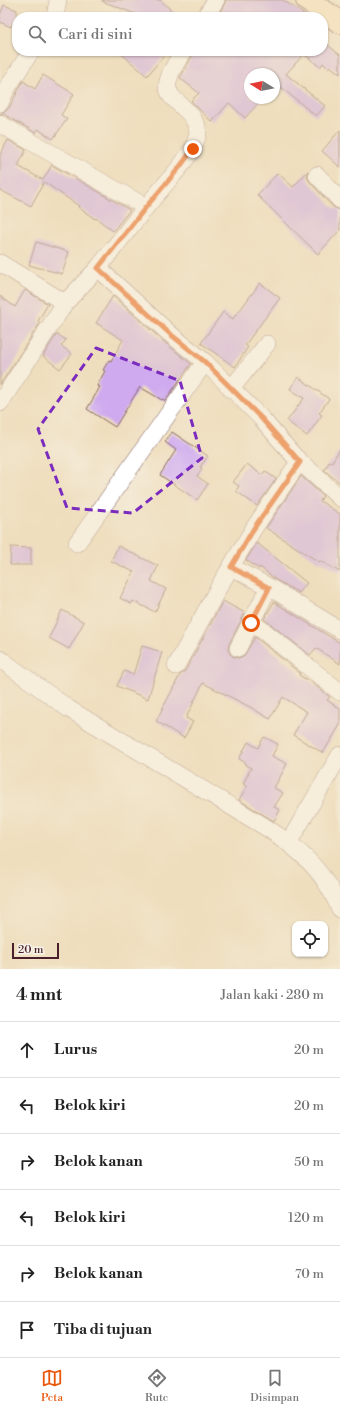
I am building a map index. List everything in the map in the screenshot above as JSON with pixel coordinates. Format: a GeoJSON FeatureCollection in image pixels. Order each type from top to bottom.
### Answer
{"type":"FeatureCollection","features":[{"type":"Feature","properties":{"kind":"main road"},"geometry":{"type":"LineString","coordinates":[[307,0],[325,12]]}},
{"type":"Feature","properties":{"kind":"main road"},"geometry":{"type":"LineString","coordinates":[[328,14],[340,22]]}},
{"type":"Feature","properties":{"kind":"street"},"geometry":{"type":"LineString","coordinates":[[56,12],[58,0]]}},
{"type":"Feature","properties":{"kind":"street"},"geometry":{"type":"LineString","coordinates":[[208,12],[216,0]]}},
{"type":"Feature","properties":{"kind":"street"},"geometry":{"type":"LineString","coordinates":[[0,103],[6,90],[28,56]]}},
{"type":"Feature","properties":{"kind":"street"},"geometry":{"type":"LineString","coordinates":[[0,403],[65,303],[98,268],[193,149],[198,134],[197,126],[191,115],[171,96],[167,87],[171,72],[180,56]]}},
{"type":"Feature","properties":{"kind":"street"},"geometry":{"type":"LineString","coordinates":[[0,124],[146,207]]}},
{"type":"Feature","properties":{"kind":"street"},"geometry":{"type":"LineString","coordinates":[[317,175],[340,200]]}},
{"type":"Feature","properties":{"kind":"street"},"geometry":{"type":"LineString","coordinates":[[0,263],[65,303]]}},
{"type":"Feature","properties":{"kind":"street"},"geometry":{"type":"LineString","coordinates":[[98,268],[169,333],[205,362],[262,419],[300,462],[340,498]]}},
{"type":"Feature","properties":{"kind":"street"},"geometry":{"type":"LineString","coordinates":[[231,389],[267,344]]}},
{"type":"Feature","properties":{"kind":"street"},"geometry":{"type":"LineString","coordinates":[[77,543],[205,362]]}},
{"type":"Feature","properties":{"kind":"street"},"geometry":{"type":"LineString","coordinates":[[176,666],[254,528],[300,462]]}},
{"type":"Feature","properties":{"kind":"street"},"geometry":{"type":"LineString","coordinates":[[231,567],[340,630]]}},
{"type":"Feature","properties":{"kind":"street"},"geometry":{"type":"LineString","coordinates":[[238,648],[269,588]]}},
{"type":"Feature","properties":{"kind":"street"},"geometry":{"type":"LineString","coordinates":[[251,623],[265,632],[340,692]]}},
{"type":"Feature","properties":{"kind":"street"},"geometry":{"type":"LineString","coordinates":[[0,659],[69,709],[289,842],[310,862],[328,884],[340,909]]}},
{"type":"Feature","properties":{"kind":"street"},"geometry":{"type":"LineString","coordinates":[[289,842],[340,755]]}},
{"type":"Feature","properties":{"kind":"highlighted area"},"geometry":{"type":"Polygon","coordinates":[[[96,348],[180,381],[202,458],[133,513],[67,508],[38,429],[96,348]]]}},
{"type":"Feature","properties":{"kind":"building"},"geometry":{"type":"Polygon","coordinates":[[[160,0],[173,12],[130,12],[102,1],[160,0]]]}},
{"type":"Feature","properties":{"kind":"building"},"geometry":{"type":"Polygon","coordinates":[[[226,0],[283,0],[301,12],[220,12],[226,0]]]}},
{"type":"Feature","properties":{"kind":"building"},"geometry":{"type":"Polygon","coordinates":[[[4,5],[17,10],[17,12],[12,12],[11,27],[0,22],[0,15],[4,5]]]}},
{"type":"Feature","properties":{"kind":"building"},"geometry":{"type":"Polygon","coordinates":[[[328,45],[340,55],[340,74],[330,66],[328,68],[323,63],[320,67],[306,56],[328,56],[328,45]]]}},
{"type":"Feature","properties":{"kind":"building"},"geometry":{"type":"Polygon","coordinates":[[[124,56],[164,56],[147,76],[124,56]]]}},
{"type":"Feature","properties":{"kind":"building"},"geometry":{"type":"Polygon","coordinates":[[[192,56],[302,56],[286,74],[325,106],[316,116],[280,86],[280,68],[244,68],[244,104],[258,104],[245,118],[229,103],[212,122],[191,101],[199,93],[180,78],[192,56]]]}},
{"type":"Feature","properties":{"kind":"building"},"geometry":{"type":"Polygon","coordinates":[[[43,75],[74,94],[61,115],[67,119],[53,139],[38,129],[36,133],[5,115],[0,114],[9,108],[23,81],[35,89],[43,75]]]}},
{"type":"Feature","properties":{"kind":"building"},"geometry":{"type":"Polygon","coordinates":[[[340,130],[340,167],[322,151],[340,130]]]}},
{"type":"Feature","properties":{"kind":"building"},"geometry":{"type":"Polygon","coordinates":[[[8,140],[26,150],[18,166],[43,180],[52,165],[130,210],[113,231],[44,182],[31,206],[0,190],[0,155],[8,140]]]}},
{"type":"Feature","properties":{"kind":"building"},"geometry":{"type":"Polygon","coordinates":[[[308,171],[307,177],[310,182],[333,207],[340,210],[340,230],[318,254],[257,195],[278,173],[293,187],[308,171]]]}},
{"type":"Feature","properties":{"kind":"building"},"geometry":{"type":"Polygon","coordinates":[[[36,242],[69,252],[62,274],[29,265],[36,242]]]}},
{"type":"Feature","properties":{"kind":"building"},"geometry":{"type":"Polygon","coordinates":[[[260,283],[280,298],[245,345],[248,347],[235,367],[201,343],[223,312],[233,319],[260,283]]]}},
{"type":"Feature","properties":{"kind":"building"},"geometry":{"type":"Polygon","coordinates":[[[25,290],[48,304],[38,321],[40,323],[0,385],[0,296],[15,307],[25,290]]]}},
{"type":"Feature","properties":{"kind":"building"},"geometry":{"type":"Polygon","coordinates":[[[113,296],[191,364],[165,401],[140,387],[115,427],[87,409],[100,387],[97,386],[105,371],[103,370],[109,360],[111,361],[123,340],[96,323],[113,296]]]}},
{"type":"Feature","properties":{"kind":"building"},"geometry":{"type":"Polygon","coordinates":[[[57,334],[66,340],[61,346],[72,354],[60,369],[43,356],[57,334]]]}},
{"type":"Feature","properties":{"kind":"building"},"geometry":{"type":"Polygon","coordinates":[[[298,377],[329,399],[319,413],[322,415],[307,436],[287,421],[304,398],[290,389],[298,377]]]}},
{"type":"Feature","properties":{"kind":"building"},"geometry":{"type":"Polygon","coordinates":[[[172,432],[208,456],[200,467],[202,468],[197,476],[208,484],[197,500],[160,475],[176,450],[165,442],[172,432]]]}},
{"type":"Feature","properties":{"kind":"building"},"geometry":{"type":"Polygon","coordinates":[[[340,449],[340,483],[324,470],[330,461],[332,462],[340,449]]]}},
{"type":"Feature","properties":{"kind":"building"},"geometry":{"type":"Polygon","coordinates":[[[247,464],[262,475],[265,471],[276,479],[257,506],[236,491],[239,486],[233,482],[247,464]]]}},
{"type":"Feature","properties":{"kind":"building"},"geometry":{"type":"Polygon","coordinates":[[[301,476],[323,496],[320,501],[340,514],[340,572],[320,561],[319,562],[266,528],[301,476]]]}},
{"type":"Feature","properties":{"kind":"building"},"geometry":{"type":"Polygon","coordinates":[[[257,543],[307,583],[299,593],[276,580],[260,567],[259,569],[246,560],[257,543]]]}},
{"type":"Feature","properties":{"kind":"building"},"geometry":{"type":"Polygon","coordinates":[[[118,546],[158,566],[151,581],[166,589],[155,612],[133,601],[131,604],[120,598],[134,572],[111,561],[118,546]]]}},
{"type":"Feature","properties":{"kind":"building"},"geometry":{"type":"Polygon","coordinates":[[[11,547],[31,548],[31,565],[10,565],[11,547]]]}},
{"type":"Feature","properties":{"kind":"building"},"geometry":{"type":"Polygon","coordinates":[[[223,601],[245,613],[229,644],[228,649],[230,654],[238,658],[244,656],[255,637],[300,673],[299,675],[330,697],[327,700],[340,709],[340,725],[323,753],[293,735],[307,712],[283,697],[270,719],[203,683],[186,718],[193,722],[184,738],[156,721],[180,675],[185,671],[223,601]]]}},
{"type":"Feature","properties":{"kind":"building"},"geometry":{"type":"Polygon","coordinates":[[[274,602],[340,643],[340,664],[316,648],[310,655],[264,619],[274,602]]]}},
{"type":"Feature","properties":{"kind":"building"},"geometry":{"type":"Polygon","coordinates":[[[62,610],[84,622],[69,649],[49,638],[62,610]]]}},
{"type":"Feature","properties":{"kind":"building"},"geometry":{"type":"Polygon","coordinates":[[[142,646],[162,652],[148,699],[117,686],[124,671],[133,675],[142,646]]]}},
{"type":"Feature","properties":{"kind":"building"},"geometry":{"type":"Polygon","coordinates":[[[264,737],[278,744],[272,756],[287,764],[274,788],[283,793],[274,807],[280,810],[274,821],[239,800],[247,786],[243,784],[251,768],[239,759],[248,742],[258,748],[264,737]]]}},
{"type":"Feature","properties":{"kind":"route"},"geometry":{"type":"LineString","coordinates":[[193,149],[98,268],[169,333],[205,362],[262,419],[300,462],[254,528],[231,567],[269,588],[251,623]]}}]}
